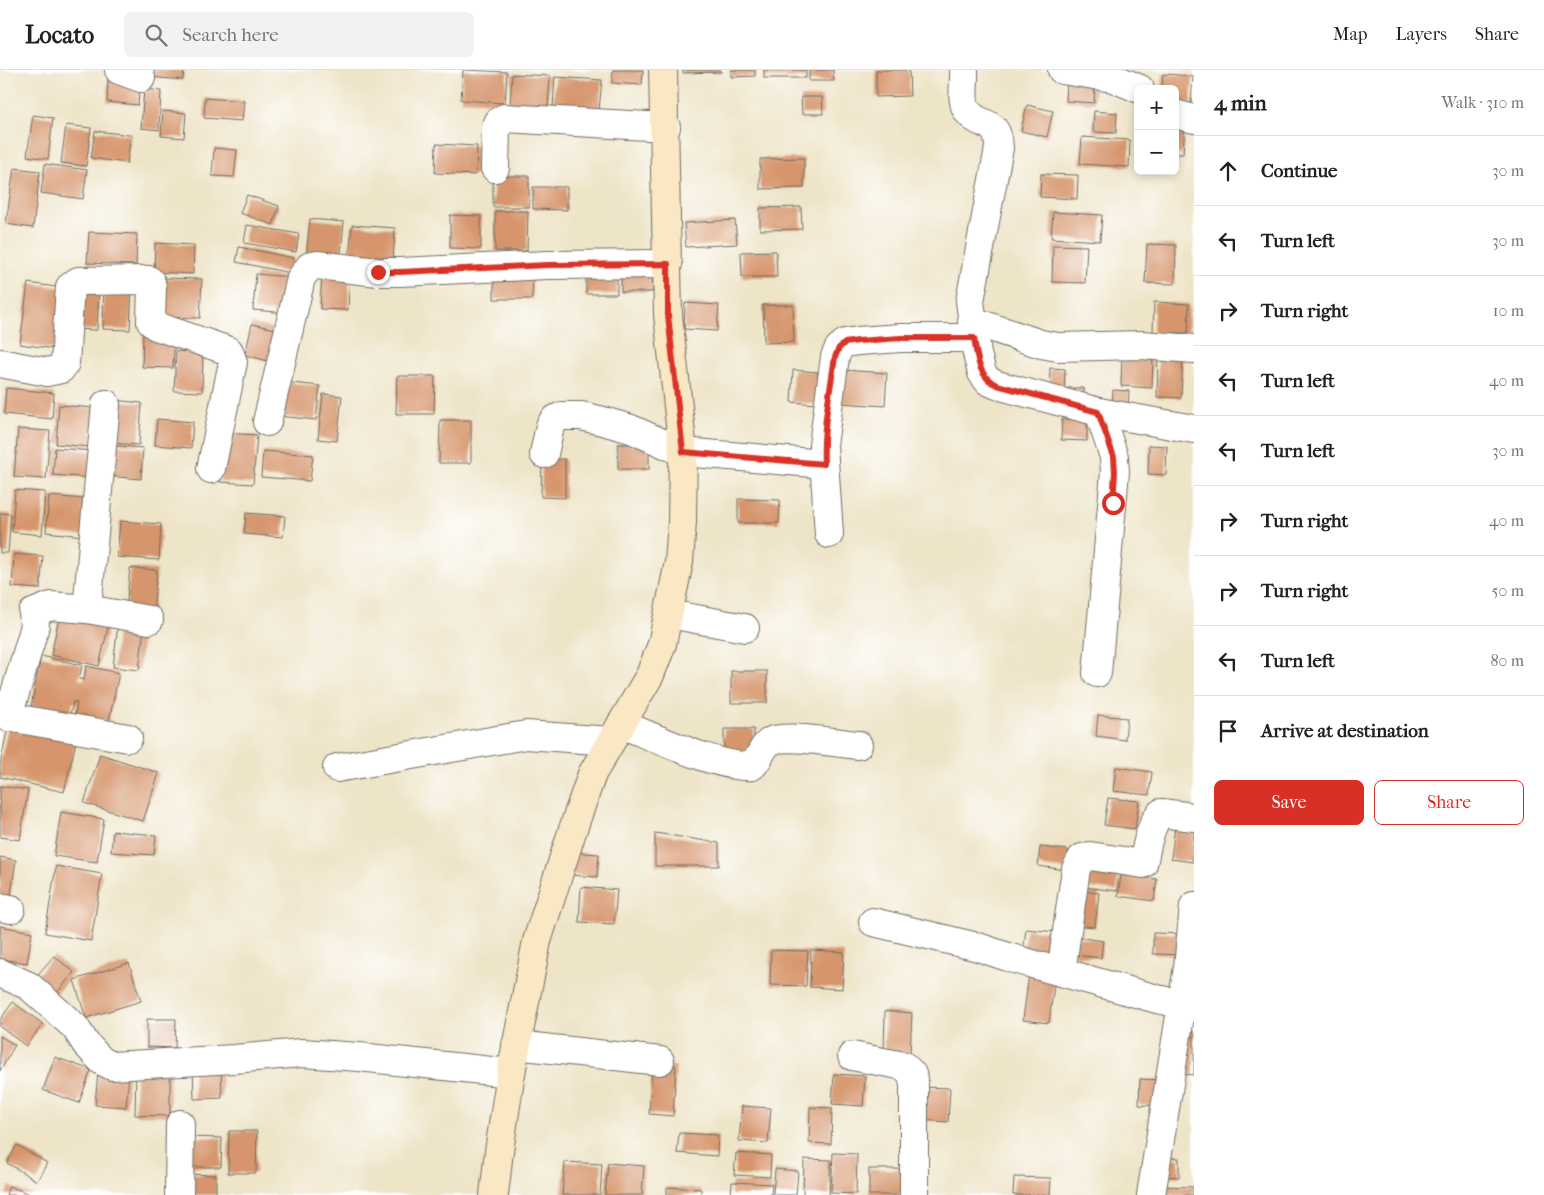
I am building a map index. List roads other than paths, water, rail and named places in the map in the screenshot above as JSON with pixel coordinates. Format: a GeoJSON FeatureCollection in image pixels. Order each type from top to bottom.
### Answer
{"type":"FeatureCollection","features":[{"type":"Feature","properties":{"kind":"street"},"geometry":{"type":"LineString","coordinates":[[494,1195],[511,1073],[537,941],[592,774],[650,675],[662,644],[680,562],[683,452],[668,315],[664,70]]}},
{"type":"Feature","properties":{"kind":"street"},"geometry":{"type":"LineString","coordinates":[[964,70],[964,102],[967,112],[996,131],[999,148],[970,301],[973,330],[982,373],[988,381],[997,385],[1098,412],[1194,429]]}},
{"type":"Feature","properties":{"kind":"street"},"geometry":{"type":"LineString","coordinates":[[1062,70],[1113,78],[1134,87]]}},
{"type":"Feature","properties":{"kind":"street"},"geometry":{"type":"LineString","coordinates":[[1179,115],[1194,119]]}},
{"type":"Feature","properties":{"kind":"street"},"geometry":{"type":"LineString","coordinates":[[495,168],[496,126],[504,118],[666,127]]}},
{"type":"Feature","properties":{"kind":"street"},"geometry":{"type":"LineString","coordinates":[[267,422],[301,278],[310,266],[318,265],[378,272],[400,272],[547,265],[668,264]]}},
{"type":"Feature","properties":{"kind":"street"},"geometry":{"type":"LineString","coordinates":[[0,362],[47,372],[61,369],[65,363],[70,287],[78,281],[149,280],[152,282],[151,322],[156,326],[229,351],[233,362],[211,469]]}},
{"type":"Feature","properties":{"kind":"street"},"geometry":{"type":"LineString","coordinates":[[829,534],[824,437],[835,357],[839,348],[845,343],[973,330],[1058,347],[1142,345],[1194,349]]}},
{"type":"Feature","properties":{"kind":"street"},"geometry":{"type":"LineString","coordinates":[[87,609],[106,404]]}},
{"type":"Feature","properties":{"kind":"street"},"geometry":{"type":"LineString","coordinates":[[1097,673],[1115,472],[1114,457],[1098,412]]}},
{"type":"Feature","properties":{"kind":"street"},"geometry":{"type":"LineString","coordinates":[[544,454],[550,426],[554,420],[562,416],[581,416],[622,426],[683,452],[824,464]]}},
{"type":"Feature","properties":{"kind":"street"},"geometry":{"type":"LineString","coordinates":[[128,738],[4,711],[35,626],[32,613],[51,606],[87,609],[149,620]]}},
{"type":"Feature","properties":{"kind":"street"},"geometry":{"type":"LineString","coordinates":[[669,614],[746,628]]}},
{"type":"Feature","properties":{"kind":"street"},"geometry":{"type":"LineString","coordinates":[[337,768],[526,735],[616,732],[689,751],[734,766],[752,766],[770,742],[777,739],[858,745]]}},
{"type":"Feature","properties":{"kind":"street"},"geometry":{"type":"LineString","coordinates":[[1061,972],[1076,869],[1082,858],[1090,856],[1143,864],[1152,828],[1156,818],[1161,813],[1194,817]]}},
{"type":"Feature","properties":{"kind":"street"},"geometry":{"type":"LineString","coordinates":[[1151,1195],[1186,1012],[1194,906]]}},
{"type":"Feature","properties":{"kind":"street"},"geometry":{"type":"LineString","coordinates":[[872,922],[978,947],[1158,999],[1186,1012]]}},
{"type":"Feature","properties":{"kind":"street"},"geometry":{"type":"LineString","coordinates":[[0,973],[29,986],[80,1035],[102,1061],[112,1066],[302,1053],[359,1056],[511,1073]]}},
{"type":"Feature","properties":{"kind":"street"},"geometry":{"type":"LineString","coordinates":[[516,1045],[660,1060]]}},
{"type":"Feature","properties":{"kind":"street"},"geometry":{"type":"LineString","coordinates":[[852,1056],[904,1066],[912,1074],[915,1094],[914,1195]]}},
{"type":"Feature","properties":{"kind":"street"},"geometry":{"type":"LineString","coordinates":[[178,1195],[180,1124]]}}]}
